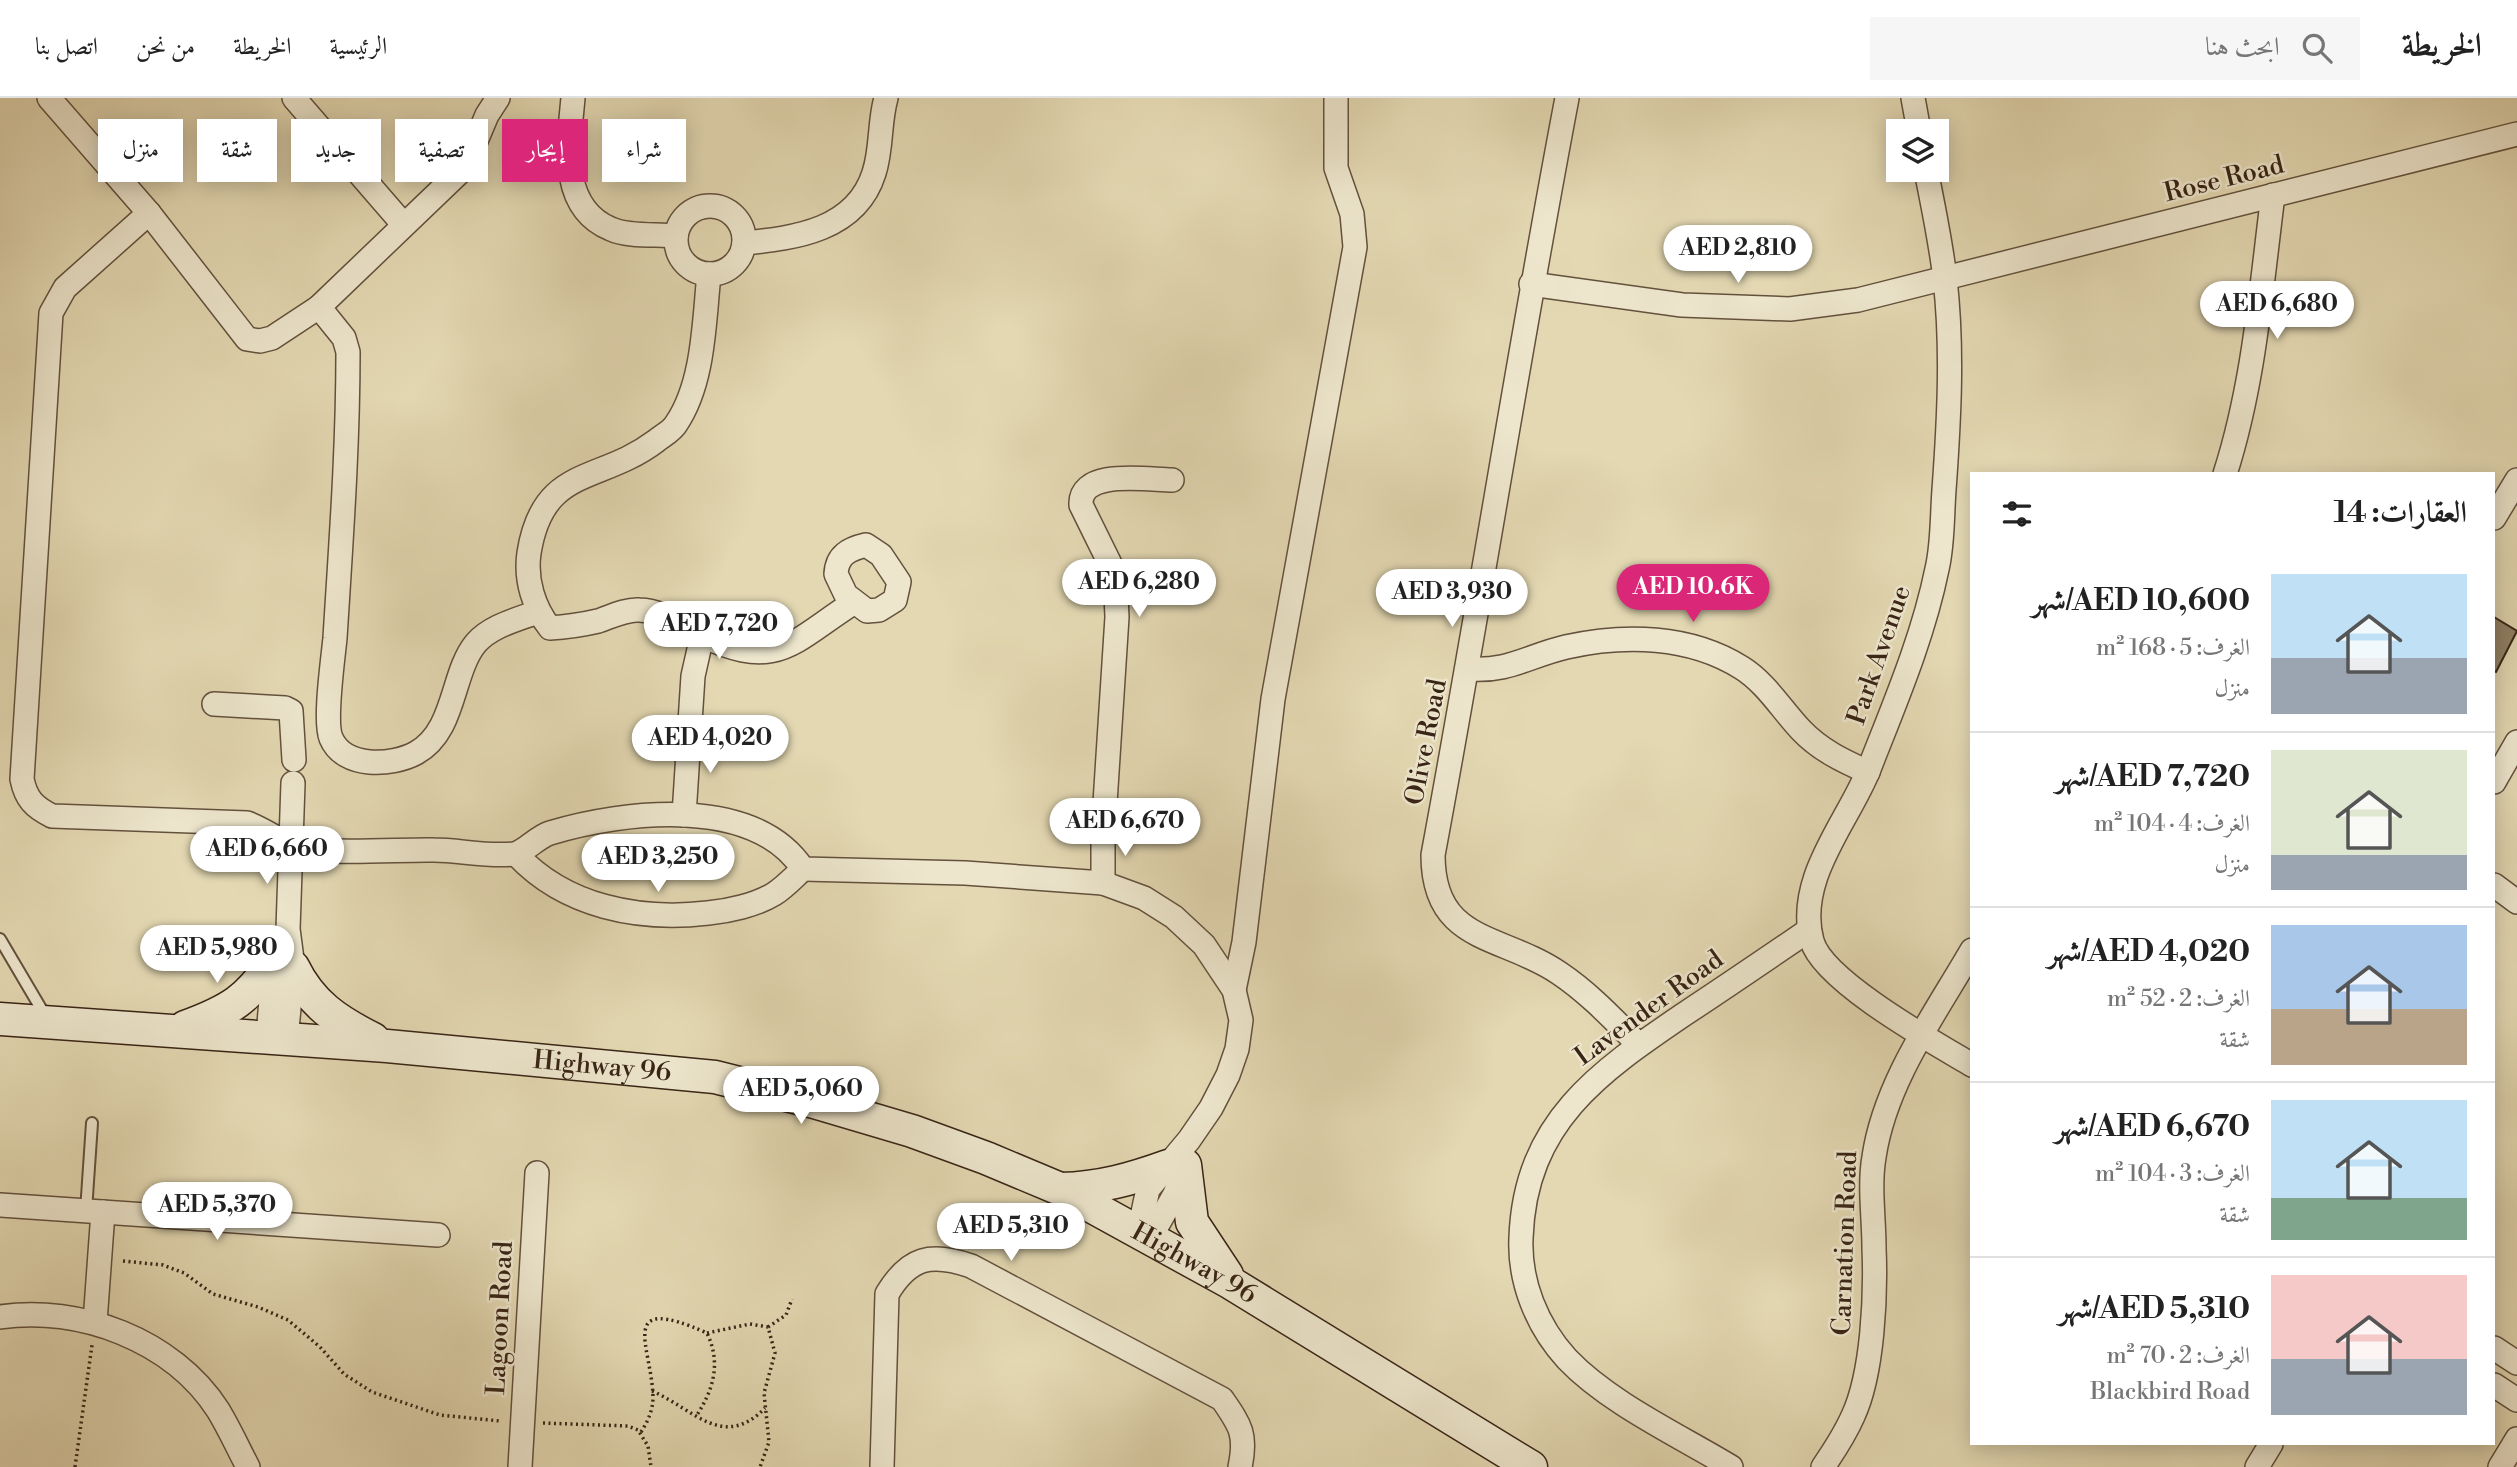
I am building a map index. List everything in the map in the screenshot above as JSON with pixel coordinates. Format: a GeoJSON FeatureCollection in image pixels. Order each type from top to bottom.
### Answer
{"type":"FeatureCollection","features":[{"type":"Feature","properties":{"kind":"street"},"geometry":{"type":"LineString","coordinates":[[49,98],[149,213],[247,339],[260,341],[272,338],[319,307],[403,224],[466,167],[487,115],[498,98]]}},
{"type":"Feature","properties":{"kind":"street"},"geometry":{"type":"LineString","coordinates":[[293,98],[403,224]]}},
{"type":"Feature","properties":{"kind":"street"},"geometry":{"type":"LineString","coordinates":[[573,98],[568,167],[575,191],[588,210],[612,230],[676,236]]}},
{"type":"Feature","properties":{"kind":"street"},"geometry":{"type":"LineString","coordinates":[[744,243],[776,240],[826,228],[849,214],[866,193],[874,173],[886,98]]}},
{"type":"Feature","properties":{"kind":"street"},"geometry":{"type":"LineString","coordinates":[[1234,990],[1244,942],[1272,699],[1355,247],[1352,214],[1336,168],[1336,98]]}},
{"type":"Feature","properties":{"kind":"street","name":"Olive Road"},"geometry":{"type":"LineString","coordinates":[[1567,98],[1531,284],[1468,669],[1433,855],[1433,881],[1442,904],[1455,920],[1498,944],[1523,951],[1561,974],[1639,1045]]}},
{"type":"Feature","properties":{"kind":"street"},"geometry":{"type":"LineString","coordinates":[[1913,98],[1917,119]]}},
{"type":"Feature","properties":{"kind":"street","name":"Rose Road"},"geometry":{"type":"LineString","coordinates":[[1531,284],[1682,305],[1790,309],[1858,300],[2517,134]]}},
{"type":"Feature","properties":{"kind":"street","name":"Park Avenue"},"geometry":{"type":"LineString","coordinates":[[1809,930],[1819,870],[1868,772],[1912,654],[1938,568],[1950,382],[1945,279],[1928,182]]}},
{"type":"Feature","properties":{"kind":"street"},"geometry":{"type":"LineString","coordinates":[[2226,472],[2236,441],[2252,361],[2273,195]]}},
{"type":"Feature","properties":{"kind":"street"},"geometry":{"type":"LineString","coordinates":[[703,206],[714,206],[733,215],[744,233],[744,243],[732,266],[709,274],[699,272],[684,262],[676,245],[676,236],[685,217],[703,206]]}},
{"type":"Feature","properties":{"kind":"street"},"geometry":{"type":"LineString","coordinates":[[149,213],[65,288],[51,313],[22,779],[25,795],[37,808],[51,816],[247,823],[265,829],[291,845],[329,849],[516,854],[547,834],[597,821],[630,815],[684,816],[750,827],[775,840],[793,855],[803,869]]}},
{"type":"Feature","properties":{"kind":"street"},"geometry":{"type":"LineString","coordinates":[[709,274],[692,392],[675,426],[643,450],[560,488],[538,521],[533,531],[528,560],[537,612],[550,628],[572,627],[636,609],[661,613],[702,636],[753,653],[771,653],[790,645],[853,603]]}},
{"type":"Feature","properties":{"kind":"street"},"geometry":{"type":"LineString","coordinates":[[319,307],[344,338],[348,352],[345,484],[331,688],[331,739],[339,749],[354,758],[374,763],[416,753],[433,739],[442,726],[475,644],[495,628],[537,612]]}},
{"type":"Feature","properties":{"kind":"street"},"geometry":{"type":"LineString","coordinates":[[1103,883],[1115,574],[1082,505],[1081,496],[1088,486],[1106,479],[1172,480]]}},
{"type":"Feature","properties":{"kind":"street"},"geometry":{"type":"LineString","coordinates":[[2495,516],[2517,480]]}},
{"type":"Feature","properties":{"kind":"street"},"geometry":{"type":"LineString","coordinates":[[684,816],[693,676],[702,636]]}},
{"type":"Feature","properties":{"kind":"street"},"geometry":{"type":"LineString","coordinates":[[1468,669],[1512,667],[1564,647],[1606,640],[1629,638],[1684,645],[1743,668],[1817,745],[1834,757],[1868,772]]}},
{"type":"Feature","properties":{"kind":"street"},"geometry":{"type":"LineString","coordinates":[[214,704],[285,708],[291,711],[293,771],[288,929],[277,1038]]}},
{"type":"Feature","properties":{"kind":"street"},"geometry":{"type":"LineString","coordinates":[[2495,780],[2517,742]]}},
{"type":"Feature","properties":{"kind":"street"},"geometry":{"type":"LineString","coordinates":[[516,854],[532,871],[550,883],[589,902],[634,915],[676,917],[729,911],[774,895],[803,869],[976,874],[1103,883],[1144,898],[1174,917],[1204,945],[1234,990],[1241,1020],[1237,1049],[1228,1075],[1181,1157],[1148,1189],[1144,1235]]}},
{"type":"Feature","properties":{"kind":"street"},"geometry":{"type":"LineString","coordinates":[[2495,886],[2517,902]]}},
{"type":"Feature","properties":{"kind":"street"},"geometry":{"type":"LineString","coordinates":[[1809,930],[1818,956],[1838,976],[1922,1036],[1970,1064]]}},
{"type":"Feature","properties":{"kind":"street","name":"Lavender Road"},"geometry":{"type":"LineString","coordinates":[[1731,1467],[1611,1394],[1576,1367],[1552,1341],[1540,1321],[1525,1282],[1522,1226],[1533,1174],[1543,1149],[1556,1125],[1583,1089],[1639,1045],[1809,930]]}},
{"type":"Feature","properties":{"kind":"street","name":"Carnation Road"},"geometry":{"type":"LineString","coordinates":[[1823,1467],[1854,1415],[1868,1356],[1875,1274],[1873,1169],[1879,1129],[1892,1095],[1922,1036],[1970,953]]}},
{"type":"Feature","properties":{"kind":"street"},"geometry":{"type":"LineString","coordinates":[[175,1030],[222,1014],[284,962]]}},
{"type":"Feature","properties":{"kind":"street"},"geometry":{"type":"LineString","coordinates":[[284,962],[314,1001],[334,1019],[387,1046]]}},
{"type":"Feature","properties":{"kind":"street","name":"Highway 96"},"geometry":{"type":"LineString","coordinates":[[0,1019],[387,1046],[715,1077],[912,1131],[1060,1189],[1231,1283],[1531,1467]]}},
{"type":"Feature","properties":{"kind":"street"},"geometry":{"type":"LineString","coordinates":[[1060,1189],[1092,1189],[1118,1183],[1181,1157]]}},
{"type":"Feature","properties":{"kind":"street"},"geometry":{"type":"LineString","coordinates":[[1181,1157],[1192,1222],[1231,1283]]}},
{"type":"Feature","properties":{"kind":"street","name":"Lagoon Road"},"geometry":{"type":"LineString","coordinates":[[520,1467],[537,1173]]}},
{"type":"Feature","properties":{"kind":"street"},"geometry":{"type":"LineString","coordinates":[[0,1205],[438,1235]]}},
{"type":"Feature","properties":{"kind":"street"},"geometry":{"type":"LineString","coordinates":[[95,1212],[99,1259],[95,1322]]}},
{"type":"Feature","properties":{"kind":"street"},"geometry":{"type":"LineString","coordinates":[[882,1467],[887,1294],[899,1274],[926,1258],[948,1258],[971,1266],[1222,1399],[1240,1425],[1245,1445],[1240,1467]]}},
{"type":"Feature","properties":{"kind":"street"},"geometry":{"type":"LineString","coordinates":[[0,1317],[37,1313],[95,1322],[150,1347],[187,1375],[217,1409],[248,1467]]}},
{"type":"Feature","properties":{"kind":"street"},"geometry":{"type":"LineString","coordinates":[[2495,1349],[2517,1363]]}},
{"type":"Feature","properties":{"kind":"street"},"geometry":{"type":"LineString","coordinates":[[2495,1386],[2517,1400]]}},
{"type":"Feature","properties":{"kind":"street"},"geometry":{"type":"LineString","coordinates":[[2500,1467],[2517,1439]]}},
{"type":"Feature","properties":{"kind":"street"},"geometry":{"type":"LineString","coordinates":[[2258,1467],[2270,1445]]}},
{"type":"Feature","properties":{"kind":"lane"},"geometry":{"type":"LineString","coordinates":[[0,939],[50,1022]]}},
{"type":"Feature","properties":{"kind":"lane"},"geometry":{"type":"LineString","coordinates":[[92,1123],[95,1212]]}},
{"type":"Feature","properties":{"kind":"path"},"geometry":{"type":"LineString","coordinates":[[99,1259],[163,1265],[184,1273],[213,1294],[273,1313],[306,1334],[344,1374],[372,1392],[440,1415],[522,1423],[628,1426],[641,1433]]}},
{"type":"Feature","properties":{"kind":"path"},"geometry":{"type":"LineString","coordinates":[[651,1467],[641,1433],[649,1416],[652,1391],[642,1335],[648,1324],[670,1320],[706,1333],[750,1324],[768,1327],[786,1315],[792,1299]]}},
{"type":"Feature","properties":{"kind":"path"},"geometry":{"type":"LineString","coordinates":[[75,1467],[95,1322]]}},
{"type":"Feature","properties":{"kind":"path"},"geometry":{"type":"LineString","coordinates":[[760,1467],[770,1434],[765,1408],[765,1383],[775,1353],[768,1327]]}},
{"type":"Feature","properties":{"kind":"path"},"geometry":{"type":"LineString","coordinates":[[697,1415],[714,1380],[714,1354],[706,1333]]}},
{"type":"Feature","properties":{"kind":"path"},"geometry":{"type":"LineString","coordinates":[[652,1391],[723,1428],[747,1423],[765,1408]]}},
{"type":"Feature","properties":{"kind":"building"},"geometry":{"type":"Polygon","coordinates":[[[2495,618],[2517,631],[2495,672],[2495,618]]]}}]}
